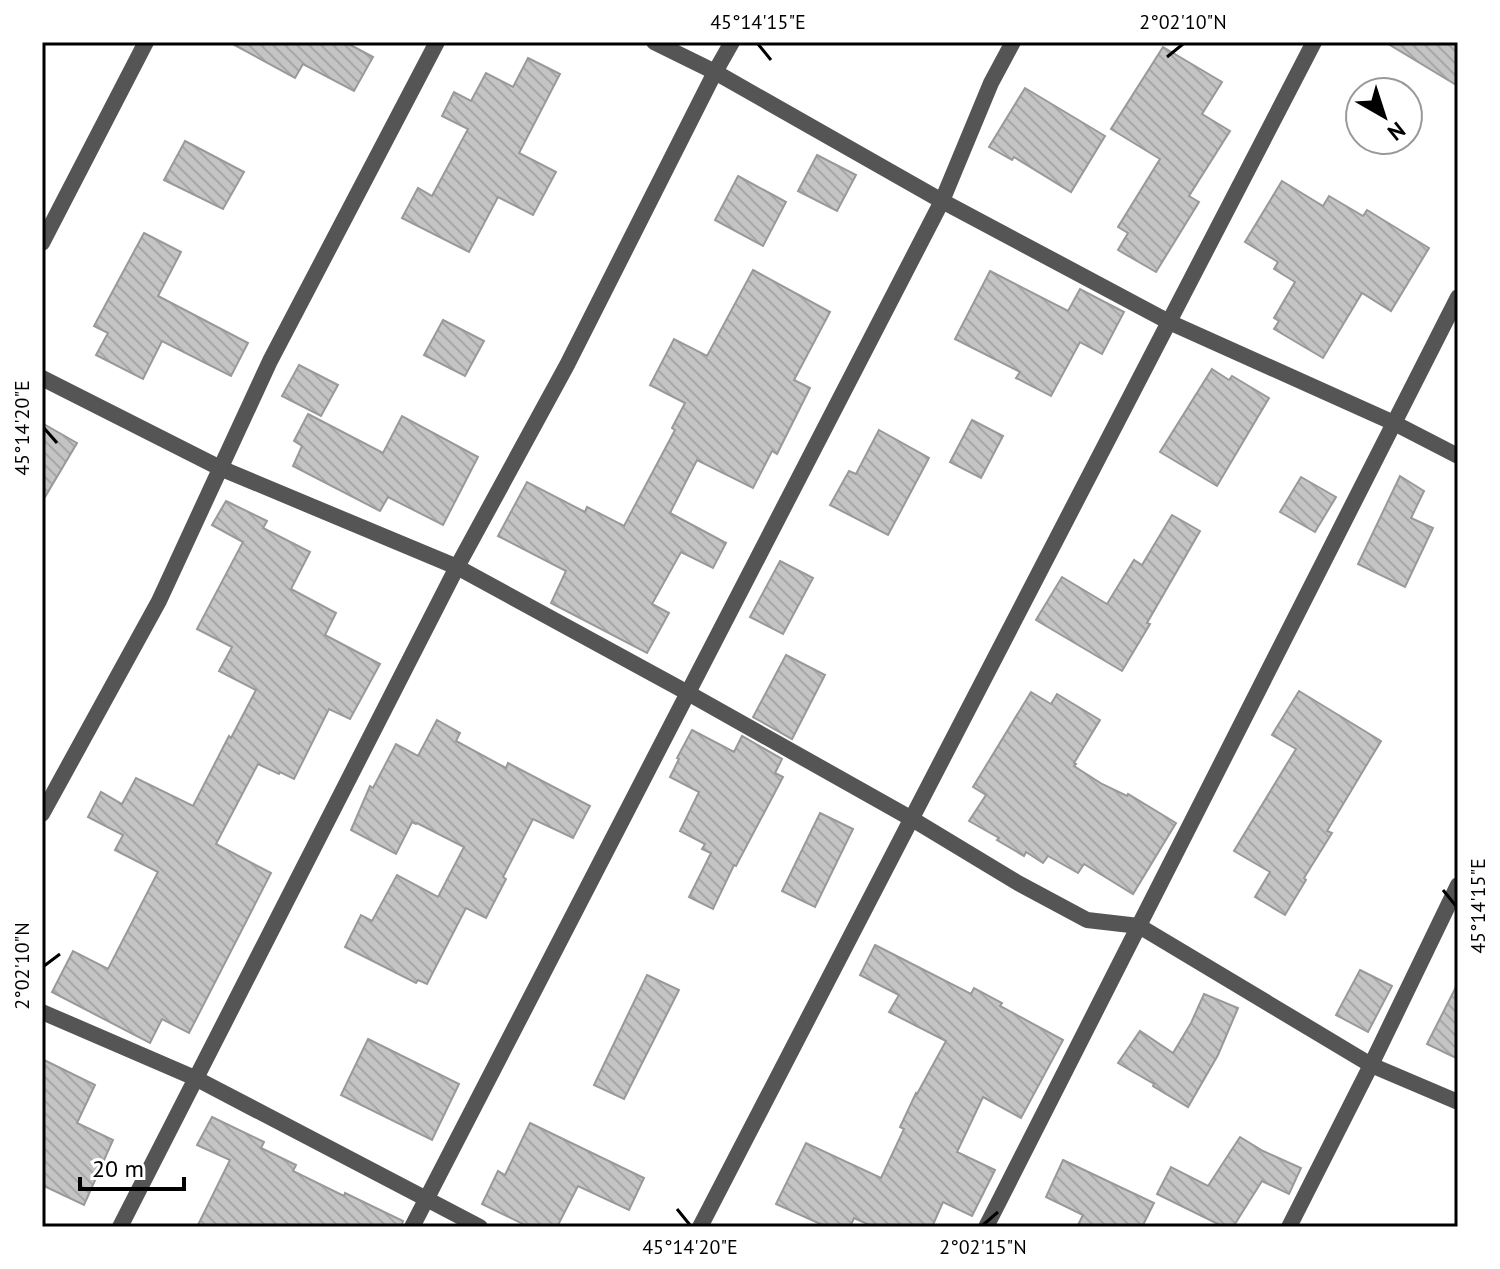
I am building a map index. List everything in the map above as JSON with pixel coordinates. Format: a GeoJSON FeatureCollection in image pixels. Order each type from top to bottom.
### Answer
{"type":"FeatureCollection","features":[{"type":"Feature","properties":{"kind":"street"},"geometry":{"type":"LineString","coordinates":[[42,243],[146,42]]}},
{"type":"Feature","properties":{"kind":"street"},"geometry":{"type":"LineString","coordinates":[[42,814],[159,601],[270,361],[437,42]]}},
{"type":"Feature","properties":{"kind":"street"},"geometry":{"type":"LineString","coordinates":[[654,42],[715,72],[942,201],[1169,322],[1394,423],[1458,456]]}},
{"type":"Feature","properties":{"kind":"street"},"geometry":{"type":"LineString","coordinates":[[120,1227],[457,567],[567,365],[732,42]]}},
{"type":"Feature","properties":{"kind":"street"},"geometry":{"type":"LineString","coordinates":[[412,1227],[942,201],[991,83],[1013,42]]}},
{"type":"Feature","properties":{"kind":"street"},"geometry":{"type":"LineString","coordinates":[[700,1227],[1314,42]]}},
{"type":"Feature","properties":{"kind":"street"},"geometry":{"type":"LineString","coordinates":[[986,1227],[1458,297]]}},
{"type":"Feature","properties":{"kind":"street"},"geometry":{"type":"LineString","coordinates":[[42,378],[220,468],[457,567],[688,693],[1087,920],[1139,926],[1371,1065],[1458,1102]]}},
{"type":"Feature","properties":{"kind":"street"},"geometry":{"type":"LineString","coordinates":[[1289,1227],[1458,885]]}},
{"type":"Feature","properties":{"kind":"street"},"geometry":{"type":"LineString","coordinates":[[42,1012],[195,1078],[480,1227]]}},
{"type":"Feature","properties":{"kind":"building"},"geometry":{"type":"Polygon","coordinates":[[[229,42],[345,42],[373,57],[354,91],[303,64],[295,78],[229,42]]]}},
{"type":"Feature","properties":{"kind":"building"},"geometry":{"type":"Polygon","coordinates":[[[1385,42],[1458,42],[1458,86],[1385,42]]]}},
{"type":"Feature","properties":{"kind":"building"},"geometry":{"type":"Polygon","coordinates":[[[1163,47],[1222,82],[1202,114],[1230,131],[1189,196],[1199,202],[1156,272],[1118,250],[1128,233],[1118,227],[1160,159],[1111,129],[1163,47]]]}},
{"type":"Feature","properties":{"kind":"building"},"geometry":{"type":"Polygon","coordinates":[[[528,58],[560,74],[519,153],[556,172],[533,215],[498,197],[469,252],[402,218],[418,188],[432,196],[468,129],[442,116],[454,92],[471,101],[486,73],[513,87],[528,58]]]}},
{"type":"Feature","properties":{"kind":"building"},"geometry":{"type":"Polygon","coordinates":[[[1025,88],[1105,136],[1071,192],[1014,157],[1012,160],[989,147],[1025,88]]]}},
{"type":"Feature","properties":{"kind":"building"},"geometry":{"type":"Polygon","coordinates":[[[185,141],[244,172],[223,209],[164,180],[185,141]]]}},
{"type":"Feature","properties":{"kind":"building"},"geometry":{"type":"Polygon","coordinates":[[[817,155],[856,175],[837,211],[798,191],[817,155]]]}},
{"type":"Feature","properties":{"kind":"building"},"geometry":{"type":"Polygon","coordinates":[[[738,176],[786,202],[763,246],[715,220],[738,176]]]}},
{"type":"Feature","properties":{"kind":"building"},"geometry":{"type":"Polygon","coordinates":[[[1282,181],[1323,206],[1329,196],[1363,216],[1367,210],[1429,248],[1391,311],[1362,293],[1323,358],[1274,329],[1279,321],[1274,318],[1295,282],[1274,269],[1278,262],[1245,242],[1282,181]]]}},
{"type":"Feature","properties":{"kind":"building"},"geometry":{"type":"Polygon","coordinates":[[[144,233],[181,252],[158,296],[248,343],[231,376],[162,341],[143,379],[96,355],[108,333],[94,326],[144,233]]]}},
{"type":"Feature","properties":{"kind":"building"},"geometry":{"type":"Polygon","coordinates":[[[753,270],[830,312],[794,380],[810,388],[777,454],[772,451],[753,488],[697,460],[670,513],[726,543],[713,568],[681,552],[652,604],[669,613],[647,653],[551,603],[566,571],[498,536],[527,482],[585,512],[587,507],[624,526],[675,430],[672,428],[685,403],[650,385],[674,339],[707,356],[753,270]]]}},
{"type":"Feature","properties":{"kind":"building"},"geometry":{"type":"Polygon","coordinates":[[[990,271],[1068,311],[1080,289],[1124,312],[1102,354],[1080,342],[1051,396],[1016,378],[1020,372],[955,339],[990,271]]]}},
{"type":"Feature","properties":{"kind":"building"},"geometry":{"type":"Polygon","coordinates":[[[443,320],[484,341],[465,376],[424,355],[443,320]]]}},
{"type":"Feature","properties":{"kind":"building"},"geometry":{"type":"Polygon","coordinates":[[[299,365],[338,385],[321,416],[282,396],[299,365]]]}},
{"type":"Feature","properties":{"kind":"building"},"geometry":{"type":"Polygon","coordinates":[[[1212,369],[1229,380],[1232,376],[1269,398],[1217,486],[1160,452],[1212,369]]]}},
{"type":"Feature","properties":{"kind":"building"},"geometry":{"type":"Polygon","coordinates":[[[308,414],[383,453],[402,416],[478,457],[443,525],[388,497],[380,511],[293,466],[302,446],[294,441],[308,414]]]}},
{"type":"Feature","properties":{"kind":"building"},"geometry":{"type":"Polygon","coordinates":[[[972,420],[1003,436],[981,478],[950,462],[972,420]]]}},
{"type":"Feature","properties":{"kind":"building"},"geometry":{"type":"Polygon","coordinates":[[[42,423],[77,443],[42,502],[42,423]]]}},
{"type":"Feature","properties":{"kind":"building"},"geometry":{"type":"Polygon","coordinates":[[[879,430],[929,458],[888,535],[830,505],[849,471],[856,474],[879,430]]]}},
{"type":"Feature","properties":{"kind":"building"},"geometry":{"type":"Polygon","coordinates":[[[1400,476],[1424,491],[1411,518],[1433,528],[1405,587],[1358,564],[1400,476]]]}},
{"type":"Feature","properties":{"kind":"building"},"geometry":{"type":"Polygon","coordinates":[[[1301,477],[1336,497],[1315,532],[1280,512],[1301,477]]]}},
{"type":"Feature","properties":{"kind":"building"},"geometry":{"type":"Polygon","coordinates":[[[226,501],[267,521],[263,528],[310,552],[291,589],[336,613],[325,635],[380,664],[350,719],[329,709],[294,779],[258,764],[216,844],[271,873],[189,1033],[162,1019],[150,1043],[52,992],[73,951],[108,969],[158,872],[115,850],[123,835],[88,817],[101,792],[122,804],[136,778],[193,806],[256,690],[219,671],[232,647],[197,629],[243,542],[212,525],[226,501]]]}},
{"type":"Feature","properties":{"kind":"building"},"geometry":{"type":"Polygon","coordinates":[[[1172,515],[1200,531],[1122,671],[1036,620],[1062,577],[1107,604],[1134,560],[1142,565],[1172,515]]]}},
{"type":"Feature","properties":{"kind":"building"},"geometry":{"type":"Polygon","coordinates":[[[780,561],[813,578],[783,634],[750,617],[780,561]]]}},
{"type":"Feature","properties":{"kind":"building"},"geometry":{"type":"Polygon","coordinates":[[[786,655],[825,675],[792,739],[753,717],[786,655]]]}},
{"type":"Feature","properties":{"kind":"building"},"geometry":{"type":"Polygon","coordinates":[[[1299,691],[1381,741],[1327,831],[1332,833],[1285,915],[1255,897],[1270,872],[1234,851],[1296,749],[1272,735],[1299,691]]]}},
{"type":"Feature","properties":{"kind":"building"},"geometry":{"type":"Polygon","coordinates":[[[1031,692],[1051,704],[1057,694],[1100,720],[1074,766],[1176,823],[1133,894],[1084,864],[1078,873],[1048,856],[1043,863],[1026,852],[1024,856],[969,821],[986,795],[973,787],[1031,692]]]}},
{"type":"Feature","properties":{"kind":"building"},"geometry":{"type":"Polygon","coordinates":[[[437,720],[460,733],[456,741],[506,768],[508,763],[590,806],[573,838],[533,819],[486,918],[466,908],[427,984],[418,980],[416,983],[345,947],[361,915],[372,921],[397,875],[438,897],[464,847],[412,822],[396,854],[351,830],[370,786],[373,788],[396,744],[418,756],[437,720]]]}},
{"type":"Feature","properties":{"kind":"building"},"geometry":{"type":"Polygon","coordinates":[[[692,730],[734,752],[742,736],[782,759],[775,773],[783,777],[713,909],[689,897],[711,853],[702,849],[705,844],[680,831],[699,792],[670,777],[692,730]]]}},
{"type":"Feature","properties":{"kind":"building"},"geometry":{"type":"Polygon","coordinates":[[[820,813],[853,829],[815,907],[782,891],[820,813]]]}},
{"type":"Feature","properties":{"kind":"building"},"geometry":{"type":"Polygon","coordinates":[[[875,945],[971,994],[974,988],[1002,1003],[1000,1006],[1063,1040],[1021,1118],[983,1097],[957,1152],[995,1170],[972,1216],[943,1202],[932,1227],[874,1227],[854,1218],[850,1227],[827,1227],[776,1204],[806,1143],[881,1178],[904,1129],[900,1127],[916,1093],[946,1041],[889,1012],[899,995],[860,975],[875,945]]]}},
{"type":"Feature","properties":{"kind":"building"},"geometry":{"type":"Polygon","coordinates":[[[1360,970],[1392,986],[1368,1032],[1336,1015],[1360,970]]]}},
{"type":"Feature","properties":{"kind":"building"},"geometry":{"type":"Polygon","coordinates":[[[647,975],[679,990],[624,1099],[594,1085],[647,975]]]}},
{"type":"Feature","properties":{"kind":"building"},"geometry":{"type":"Polygon","coordinates":[[[1458,983],[1458,1059],[1427,1044],[1458,983]]]}},
{"type":"Feature","properties":{"kind":"building"},"geometry":{"type":"Polygon","coordinates":[[[1204,994],[1238,1008],[1218,1055],[1188,1107],[1118,1063],[1140,1031],[1173,1053],[1204,994]]]}},
{"type":"Feature","properties":{"kind":"building"},"geometry":{"type":"Polygon","coordinates":[[[368,1039],[459,1084],[432,1140],[341,1095],[368,1039]]]}},
{"type":"Feature","properties":{"kind":"building"},"geometry":{"type":"Polygon","coordinates":[[[42,1059],[95,1085],[77,1123],[113,1140],[84,1205],[42,1185],[42,1059]]]}},
{"type":"Feature","properties":{"kind":"building"},"geometry":{"type":"Polygon","coordinates":[[[212,1117],[264,1142],[261,1148],[296,1165],[293,1171],[403,1221],[401,1227],[197,1227],[230,1160],[197,1145],[212,1117]]]}},
{"type":"Feature","properties":{"kind":"building"},"geometry":{"type":"Polygon","coordinates":[[[530,1123],[644,1178],[629,1210],[578,1186],[557,1227],[529,1227],[482,1204],[498,1171],[505,1175],[530,1123]]]}},
{"type":"Feature","properties":{"kind":"building"},"geometry":{"type":"Polygon","coordinates":[[[1240,1137],[1301,1168],[1289,1194],[1262,1181],[1233,1227],[1224,1227],[1157,1194],[1171,1167],[1208,1186],[1240,1137]]]}},
{"type":"Feature","properties":{"kind":"building"},"geometry":{"type":"Polygon","coordinates":[[[1063,1160],[1154,1203],[1142,1227],[1077,1227],[1083,1215],[1046,1197],[1063,1160]]]}}]}
